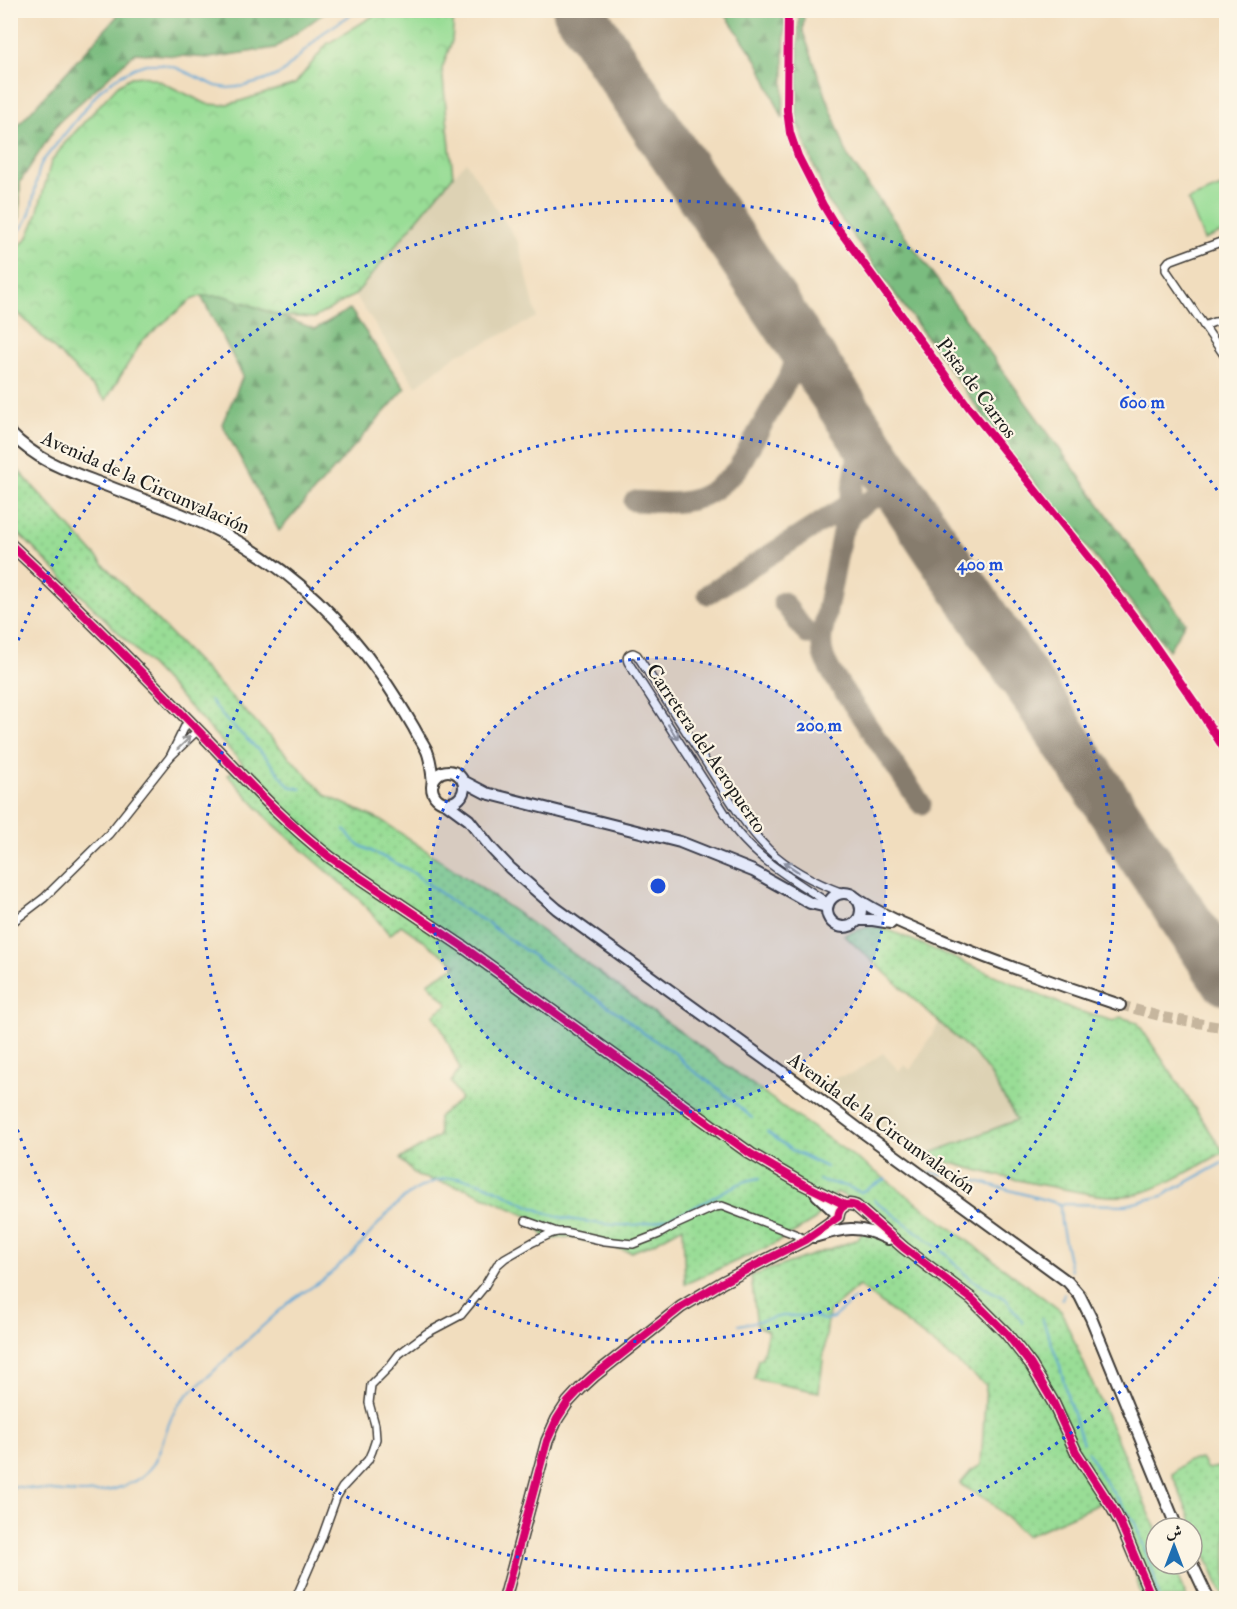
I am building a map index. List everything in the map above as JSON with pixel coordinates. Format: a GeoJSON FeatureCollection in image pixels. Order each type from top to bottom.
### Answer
{"type":"FeatureCollection","features":[{"type":"Feature","properties":{"kind":"main road","name":"Avenida de la Circunvalación"},"geometry":{"type":"LineString","coordinates":[[10,433],[30,451],[53,464],[198,522],[228,536],[272,562],[312,594],[358,642],[394,693],[428,753]]}},
{"type":"Feature","properties":{"kind":"main road"},"geometry":{"type":"LineString","coordinates":[[10,544],[270,804],[331,858],[462,946],[751,1154],[803,1184],[840,1212],[842,1225],[875,1233],[904,1248]]}},
{"type":"Feature","properties":{"kind":"main road"},"geometry":{"type":"LineString","coordinates":[[428,753],[463,781],[486,793],[680,842],[753,871],[805,901],[815,905],[827,905]]}},
{"type":"Feature","properties":{"kind":"main road"},"geometry":{"type":"LineString","coordinates":[[428,753],[433,791],[441,801],[451,802],[461,796],[486,793]]}},
{"type":"Feature","properties":{"kind":"main road"},"geometry":{"type":"LineString","coordinates":[[433,783],[442,772],[451,771]]}},
{"type":"Feature","properties":{"kind":"main road"},"geometry":{"type":"LineString","coordinates":[[463,781],[464,790],[461,796],[469,820]]}},
{"type":"Feature","properties":{"kind":"main road"},"geometry":{"type":"LineString","coordinates":[[446,802],[469,820]]}},
{"type":"Feature","properties":{"kind":"main road","name":"Avenida de la Circunvalación"},"geometry":{"type":"LineString","coordinates":[[469,820],[510,868],[558,909],[1068,1282],[1080,1296],[1091,1318],[1173,1516]]}},
{"type":"Feature","properties":{"kind":"main road"},"geometry":{"type":"LineString","coordinates":[[830,921],[827,905],[834,896],[843,893],[852,895],[875,910],[915,928],[1027,973],[1120,1005]]}},
{"type":"Feature","properties":{"kind":"main road"},"geometry":{"type":"LineString","coordinates":[[805,901],[816,913],[839,927],[844,927],[858,920],[861,906],[856,898]]}},
{"type":"Feature","properties":{"kind":"main road"},"geometry":{"type":"LineString","coordinates":[[858,920],[881,921],[915,928]]}},
{"type":"Feature","properties":{"kind":"main road"},"geometry":{"type":"LineString","coordinates":[[805,1240],[853,1204],[904,1248],[972,1299],[1006,1333],[1031,1365],[1053,1402],[1076,1452],[1118,1518],[1151,1595]]}},
{"type":"Feature","properties":{"kind":"main road"},"geometry":{"type":"LineString","coordinates":[[505,1599],[547,1441],[556,1419],[568,1402],[594,1376],[681,1307],[723,1281],[805,1240],[851,1228],[860,1223],[861,1211]]}},
{"type":"Feature","properties":{"kind":"main road"},"geometry":{"type":"LineString","coordinates":[[1197,1576],[1208,1599]]}},
{"type":"Feature","properties":{"kind":"street","name":"Pista de Carros"},"geometry":{"type":"LineString","coordinates":[[788,10],[788,121],[798,156],[823,205],[968,406],[1149,637],[1227,752]]}},
{"type":"Feature","properties":{"kind":"street"},"geometry":{"type":"LineString","coordinates":[[1227,240],[1170,261],[1166,270],[1167,275],[1227,358]]}},
{"type":"Feature","properties":{"kind":"street"},"geometry":{"type":"LineString","coordinates":[[1204,326],[1227,321]]}},
{"type":"Feature","properties":{"kind":"street","name":"Carretera del Aeropuerto"},"geometry":{"type":"LineString","coordinates":[[827,905],[780,872],[737,832],[628,662],[629,655],[633,653],[637,655],[731,801],[759,839],[780,859],[816,882],[843,893]]}},
{"type":"Feature","properties":{"kind":"street"},"geometry":{"type":"LineString","coordinates":[[655,704],[664,697]]}},
{"type":"Feature","properties":{"kind":"street"},"geometry":{"type":"LineString","coordinates":[[170,757],[188,720]]}},
{"type":"Feature","properties":{"kind":"street"},"geometry":{"type":"LineString","coordinates":[[10,924],[44,898],[109,834],[170,757],[198,730]]}},
{"type":"Feature","properties":{"kind":"street"},"geometry":{"type":"LineString","coordinates":[[689,756],[698,751]]}},
{"type":"Feature","properties":{"kind":"street"},"geometry":{"type":"LineString","coordinates":[[721,807],[731,801]]}},
{"type":"Feature","properties":{"kind":"street"},"geometry":{"type":"LineString","coordinates":[[526,1221],[557,1232],[633,1244],[715,1207],[722,1206],[805,1240]]}},
{"type":"Feature","properties":{"kind":"street"},"geometry":{"type":"LineString","coordinates":[[296,1599],[336,1498],[342,1488],[368,1460],[372,1451],[376,1439],[369,1403],[371,1385],[399,1354],[427,1333],[461,1315],[484,1287],[497,1265],[505,1258],[557,1232]]}},
{"type":"Feature","properties":{"kind":"street"},"geometry":{"type":"LineString","coordinates":[[1133,1599],[1151,1595]]}},
{"type":"Feature","properties":{"kind":"shaded area"},"geometry":{"type":"Polygon","coordinates":[[[466,162],[518,242],[537,317],[458,354],[416,386],[355,295],[466,162]]]}},
{"type":"Feature","properties":{"kind":"shaded area"},"geometry":{"type":"Polygon","coordinates":[[[939,1023],[992,1078],[1019,1124],[927,1159],[820,1081],[854,1073],[883,1053],[899,1071],[905,1065],[910,1070],[939,1023]]]}},
{"type":"Feature","properties":{"kind":"green space"},"geometry":{"type":"Polygon","coordinates":[[[122,11],[327,11],[275,48],[210,58],[135,53],[59,122],[20,182],[20,217],[11,229],[11,133],[122,11]]]}},
{"type":"Feature","properties":{"kind":"green space"},"geometry":{"type":"Polygon","coordinates":[[[381,11],[452,11],[454,14],[452,41],[442,69],[453,176],[355,295],[314,318],[281,316],[225,296],[201,296],[191,300],[142,341],[106,400],[11,306],[11,255],[28,237],[36,218],[51,162],[64,144],[118,85],[131,77],[144,76],[157,80],[207,104],[222,105],[237,102],[295,84],[327,44],[381,11]]]}},
{"type":"Feature","properties":{"kind":"green space"},"geometry":{"type":"Polygon","coordinates":[[[723,11],[785,11],[783,119],[758,62],[723,11]]]}},
{"type":"Feature","properties":{"kind":"green space"},"geometry":{"type":"Polygon","coordinates":[[[799,11],[804,11],[803,32],[848,157],[1185,622],[1169,650],[1003,443],[827,200],[797,122],[799,11]]]}},
{"type":"Feature","properties":{"kind":"green space"},"geometry":{"type":"Polygon","coordinates":[[[1226,185],[1226,231],[1204,240],[1188,200],[1226,185]]]}},
{"type":"Feature","properties":{"kind":"green space"},"geometry":{"type":"Polygon","coordinates":[[[201,296],[225,296],[315,329],[350,309],[405,389],[279,531],[222,424],[243,376],[201,296]]]}},
{"type":"Feature","properties":{"kind":"green space"},"geometry":{"type":"Polygon","coordinates":[[[10,461],[105,566],[327,796],[384,822],[516,912],[880,1175],[1061,1311],[1150,1516],[1144,1516],[1144,1576],[1177,1576],[1187,1598],[1142,1598],[1125,1535],[1112,1498],[1026,1536],[989,1501],[960,1484],[971,1471],[981,1465],[986,1385],[859,1286],[829,1312],[819,1392],[754,1379],[768,1331],[757,1326],[751,1276],[856,1240],[876,1218],[850,1199],[837,1192],[815,1220],[774,1244],[685,1284],[683,1227],[652,1244],[631,1252],[569,1237],[546,1240],[532,1218],[468,1189],[417,1176],[400,1159],[439,1136],[438,1117],[461,1099],[451,1082],[460,1069],[433,1015],[448,1004],[428,983],[457,965],[401,925],[390,935],[361,901],[270,821],[228,775],[243,764],[137,651],[11,526],[10,461]]]}},
{"type":"Feature","properties":{"kind":"green space"},"geometry":{"type":"Polygon","coordinates":[[[868,927],[889,930],[1075,1010],[1114,1021],[1120,1017],[1137,1022],[1224,1152],[1162,1185],[1141,1193],[1122,1196],[1093,1194],[1029,1182],[926,1155],[1017,1120],[990,1074],[975,1055],[844,935],[868,927]]]}},
{"type":"Feature","properties":{"kind":"green space"},"geometry":{"type":"Polygon","coordinates":[[[1201,1459],[1207,1469],[1226,1468],[1226,1598],[1224,1598],[1204,1550],[1204,1516],[1190,1516],[1172,1474],[1186,1461],[1201,1459]]]}},
{"type":"Feature","properties":{"kind":"waterway"},"geometry":{"type":"LineString","coordinates":[[10,241],[28,218],[42,162],[101,89],[119,76],[146,64],[161,64],[177,68],[216,86],[228,88],[263,81],[282,73],[323,33],[358,10]]}},
{"type":"Feature","properties":{"kind":"waterway"},"geometry":{"type":"LineString","coordinates":[[210,700],[225,719],[266,757],[289,786],[301,789]]}},
{"type":"Feature","properties":{"kind":"waterway"},"geometry":{"type":"LineString","coordinates":[[345,830],[359,845],[409,870],[461,908],[488,923],[620,1014],[646,1035],[675,1053],[689,1068],[719,1089],[752,1118]]}},
{"type":"Feature","properties":{"kind":"waterway"},"geometry":{"type":"LineString","coordinates":[[767,1132],[793,1151],[826,1167]]}},
{"type":"Feature","properties":{"kind":"waterway"},"geometry":{"type":"LineString","coordinates":[[928,1173],[955,1175],[1060,1204],[1126,1205],[1162,1196],[1222,1163]]}},
{"type":"Feature","properties":{"kind":"waterway"},"geometry":{"type":"LineString","coordinates":[[10,1486],[90,1493],[120,1487],[145,1474],[158,1456],[168,1424],[186,1396],[292,1300],[325,1278],[361,1244],[401,1200],[421,1187],[448,1178],[462,1179],[493,1188],[553,1215],[609,1225],[638,1225],[677,1215],[737,1185],[760,1178]]}},
{"type":"Feature","properties":{"kind":"waterway"},"geometry":{"type":"LineString","coordinates":[[819,1180],[861,1192],[886,1179]]}},
{"type":"Feature","properties":{"kind":"waterway"},"geometry":{"type":"LineString","coordinates":[[874,1200],[944,1252],[978,1284],[1006,1299],[1023,1323]]}},
{"type":"Feature","properties":{"kind":"waterway"},"geometry":{"type":"LineString","coordinates":[[1060,1204],[1061,1223],[1071,1271]]}},
{"type":"Feature","properties":{"kind":"waterway"},"geometry":{"type":"LineString","coordinates":[[1062,1299],[1064,1294]]}},
{"type":"Feature","properties":{"kind":"waterway"},"geometry":{"type":"LineString","coordinates":[[739,1325],[783,1316],[812,1316],[824,1320],[833,1318],[855,1298]]}},
{"type":"Feature","properties":{"kind":"waterway"},"geometry":{"type":"LineString","coordinates":[[1042,1318],[1060,1366],[1083,1443]]}},
{"type":"Feature","properties":{"kind":"waterway"},"geometry":{"type":"LineString","coordinates":[[1088,1452],[1100,1474],[1135,1523],[1152,1568],[1159,1598]]}},
{"type":"Feature","properties":{"kind":"taxiway"},"geometry":{"type":"LineString","coordinates":[[634,501],[666,503],[691,500],[714,490],[738,468],[794,364],[797,347],[790,328]]}},
{"type":"Feature","properties":{"kind":"taxiway"},"geometry":{"type":"LineString","coordinates":[[789,377],[797,372],[805,371],[822,376]]}},
{"type":"Feature","properties":{"kind":"taxiway"},"geometry":{"type":"LineString","coordinates":[[846,517],[857,459],[854,423]]}},
{"type":"Feature","properties":{"kind":"taxiway"},"geometry":{"type":"LineString","coordinates":[[915,514],[906,506],[887,497],[874,498],[852,514],[842,532],[822,636],[822,648],[824,658],[835,678],[921,804]]}},
{"type":"Feature","properties":{"kind":"taxiway"},"geometry":{"type":"LineString","coordinates":[[708,594],[848,505]]}},
{"type":"Feature","properties":{"kind":"taxiway"},"geometry":{"type":"LineString","coordinates":[[783,602],[807,634],[818,634],[823,629]]}},
{"type":"Feature","properties":{"kind":"taxiway"},"geometry":{"type":"LineString","coordinates":[[1221,972],[1226,979]]}},
{"type":"Feature","properties":{"kind":"runway"},"geometry":{"type":"LineString","coordinates":[[578,10],[1226,980]]}},
{"type":"Feature","properties":{"kind":"tunnel"},"geometry":{"type":"LineString","coordinates":[[1120,1005],[1163,1017],[1226,1028]]}},
{"type":"Feature","properties":{"kind":"cycle path"},"geometry":{"type":"LineString","coordinates":[[788,10],[787,110],[790,133],[798,156],[823,205],[968,406],[1103,575],[1149,637],[1226,752]]}},
{"type":"Feature","properties":{"kind":"cycle path"},"geometry":{"type":"LineString","coordinates":[[10,544],[56,587],[275,809],[312,843],[462,946],[751,1154],[845,1205]]}},
{"type":"Feature","properties":{"kind":"cycle path"},"geometry":{"type":"LineString","coordinates":[[505,1598],[547,1441],[568,1402],[594,1376],[681,1307],[723,1282],[805,1240],[838,1217],[841,1208],[846,1205],[856,1206],[904,1248],[972,1299],[1006,1333],[1021,1352],[1053,1402],[1076,1452],[1121,1524],[1152,1598]]}}]}
